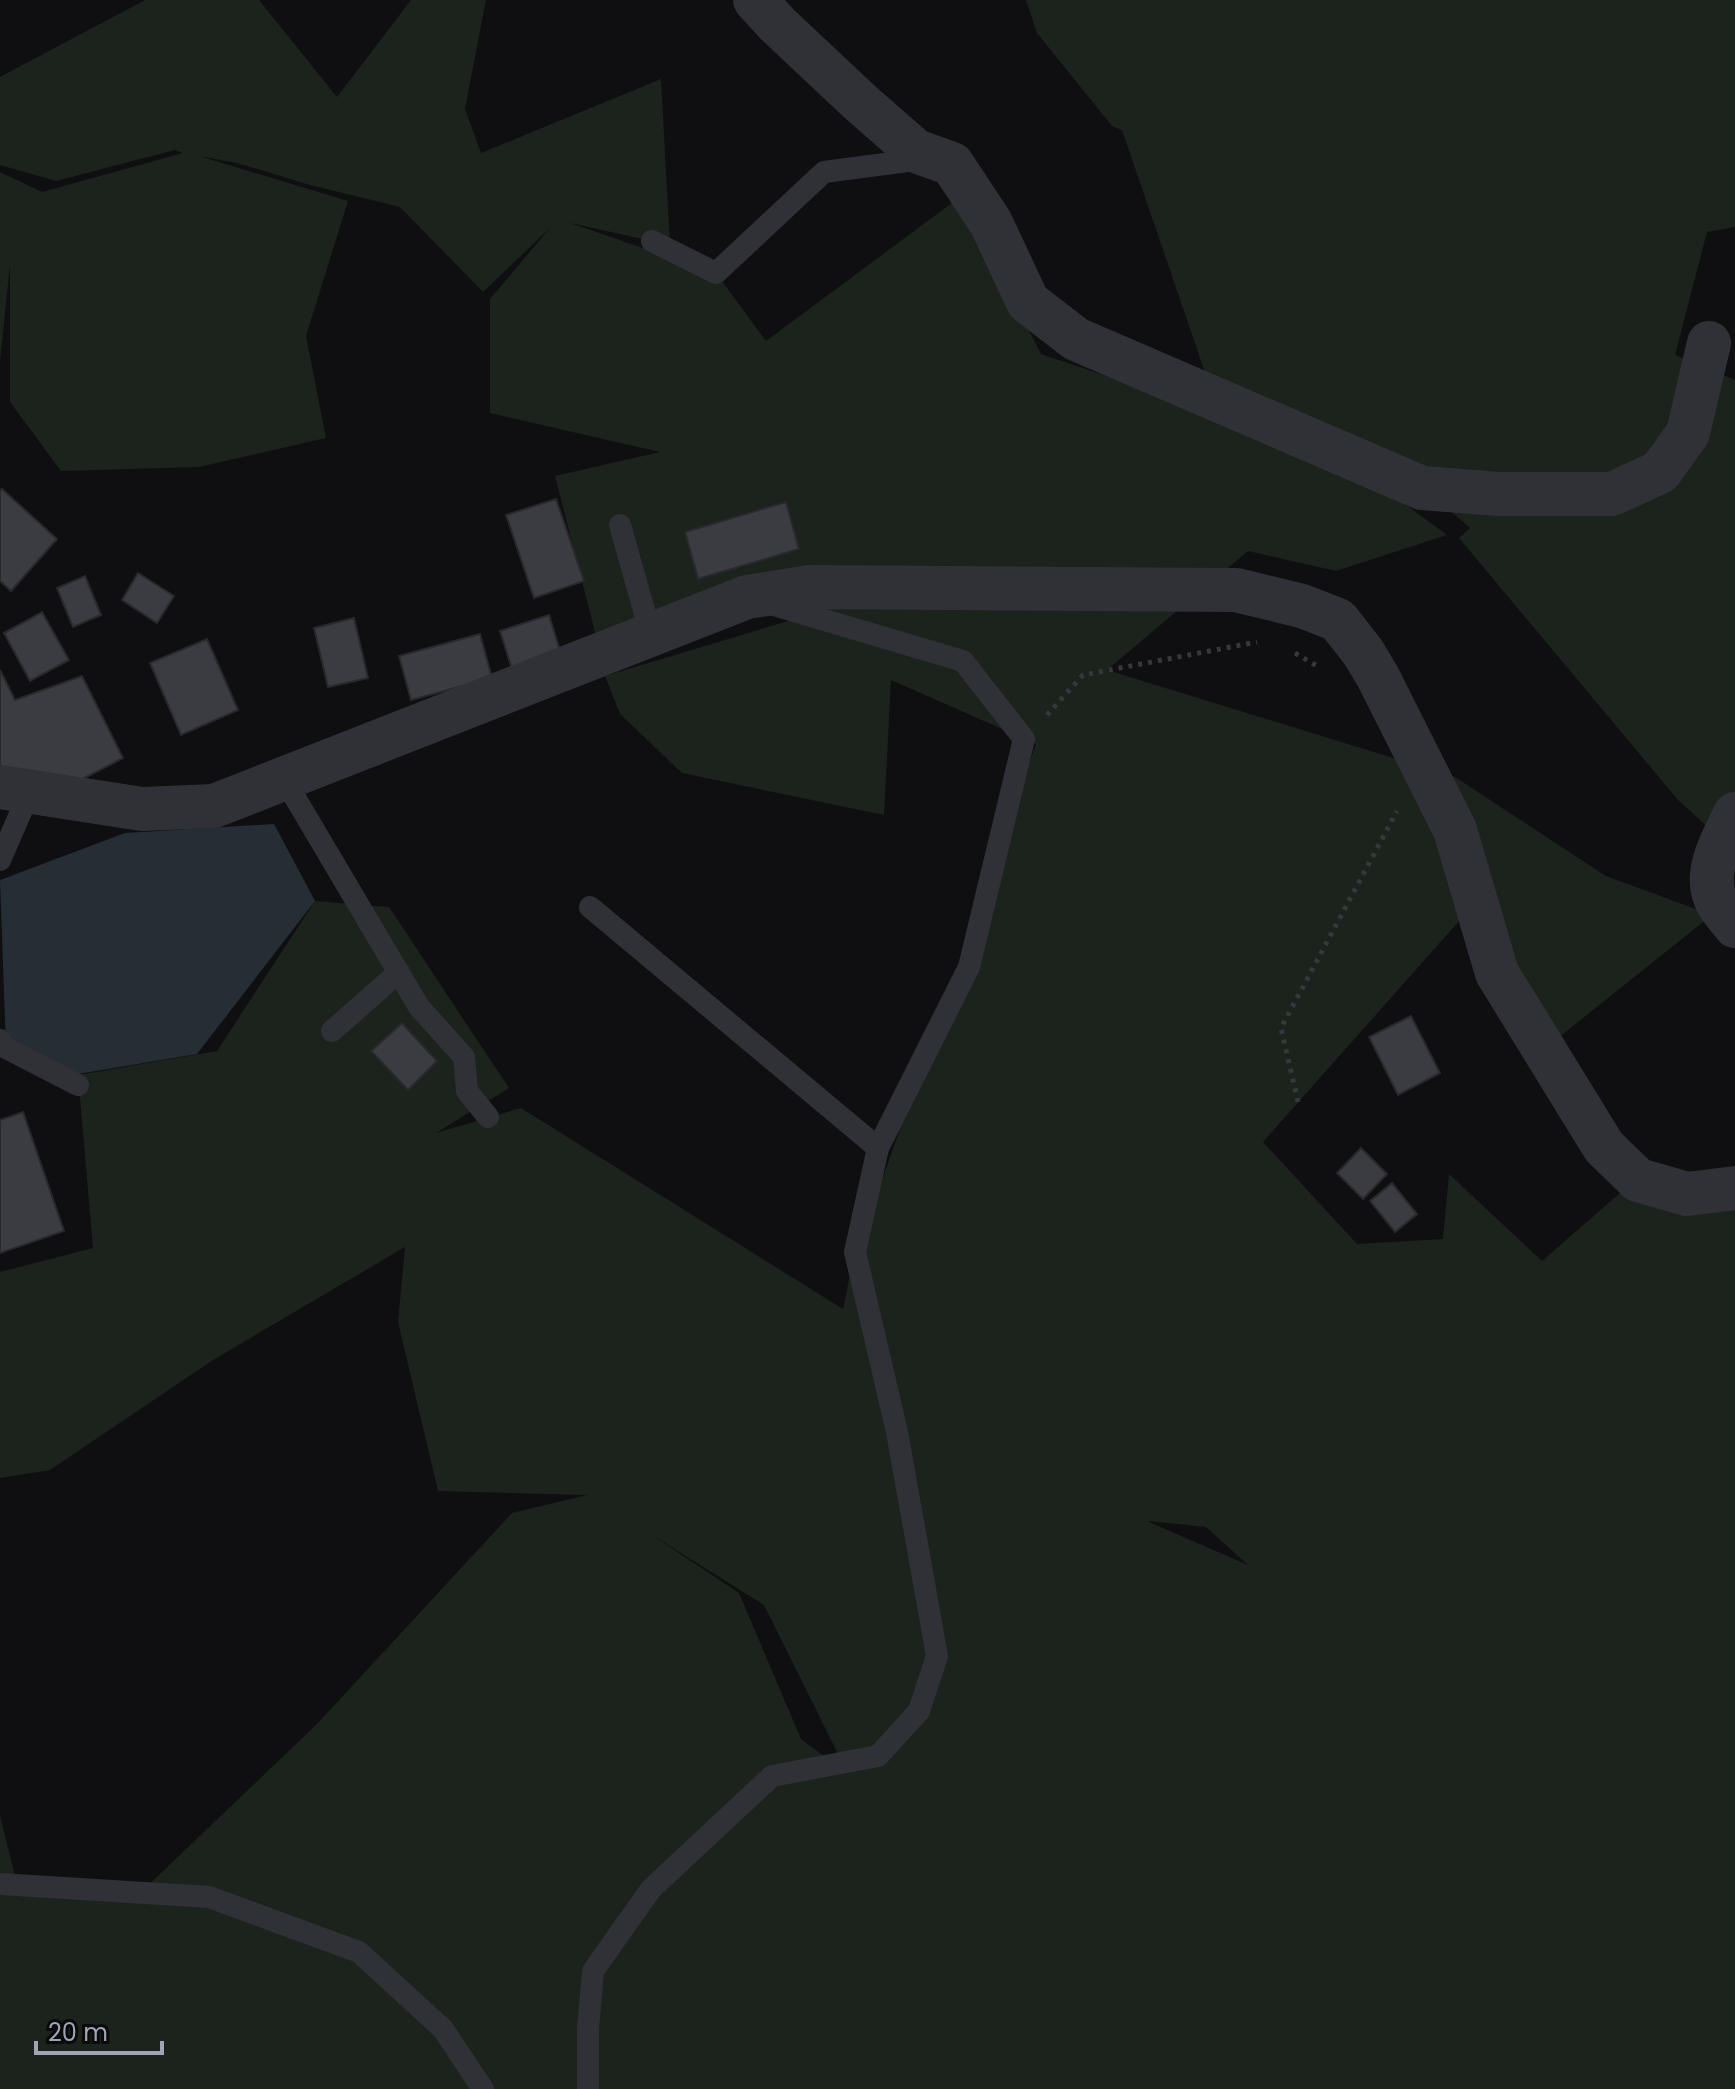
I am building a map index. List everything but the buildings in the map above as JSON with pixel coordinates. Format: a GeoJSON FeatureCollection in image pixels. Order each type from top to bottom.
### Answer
{"type":"FeatureCollection","features":[{"type":"Feature","properties":{"kind":"street"},"geometry":{"type":"LineString","coordinates":[[755,0],[861,103],[916,151],[952,164],[991,223],[1028,302],[1076,339],[1422,488],[1499,494],[1612,494],[1660,472],[1688,433],[1709,343]]}},
{"type":"Feature","properties":{"kind":"street"},"geometry":{"type":"LineString","coordinates":[[11,793],[142,809],[214,806],[747,597],[810,587],[1236,590],[1302,606],[1338,620],[1363,652],[1455,830],[1497,973],[1604,1147],[1638,1180],[1687,1194],[1735,1188]]}},
{"type":"Feature","properties":{"kind":"street"},"geometry":{"type":"LineString","coordinates":[[1735,814],[1722,840],[1711,874],[1715,899],[1735,926]]}},
{"type":"Feature","properties":{"kind":"lane"},"geometry":{"type":"LineString","coordinates":[[652,241],[716,273],[824,172],[937,158]]}},
{"type":"Feature","properties":{"kind":"lane"},"geometry":{"type":"LineString","coordinates":[[620,525],[651,635]]}},
{"type":"Feature","properties":{"kind":"lane"},"geometry":{"type":"LineString","coordinates":[[588,2089],[588,2028],[593,1971],[651,1889],[772,1776],[878,1756],[919,1711],[937,1656],[897,1432],[855,1252],[878,1148],[969,967],[1024,739],[963,661],[747,597]]}},
{"type":"Feature","properties":{"kind":"lane"},"geometry":{"type":"LineString","coordinates":[[284,779],[419,1007],[464,1057],[467,1091],[488,1117]]}},
{"type":"Feature","properties":{"kind":"lane"},"geometry":{"type":"LineString","coordinates":[[0,860],[11,793]]}},
{"type":"Feature","properties":{"kind":"lane"},"geometry":{"type":"LineString","coordinates":[[590,907],[878,1148]]}},
{"type":"Feature","properties":{"kind":"lane"},"geometry":{"type":"LineString","coordinates":[[332,1031],[399,972]]}},
{"type":"Feature","properties":{"kind":"lane"},"geometry":{"type":"LineString","coordinates":[[0,1040],[6,1048],[78,1085]]}},
{"type":"Feature","properties":{"kind":"lane"},"geometry":{"type":"LineString","coordinates":[[0,1884],[209,1897],[359,1952],[443,2029],[483,2089]]}},
{"type":"Feature","properties":{"kind":"path"},"geometry":{"type":"LineString","coordinates":[[1024,739],[1083,675],[1270,639]]}},
{"type":"Feature","properties":{"kind":"path"},"geometry":{"type":"LineString","coordinates":[[1284,647],[1325,670]]}},
{"type":"Feature","properties":{"kind":"path"},"geometry":{"type":"LineString","coordinates":[[1298,1102],[1281,1028],[1413,782],[1430,780]]}},
{"type":"Feature","properties":{"kind":"shaded area"},"geometry":{"type":"Polygon","coordinates":[[[145,0],[259,0],[337,97],[411,0],[486,0],[465,109],[481,153],[661,79],[670,245],[570,223],[716,273],[766,341],[960,197],[1041,354],[1280,434],[1324,444],[1447,535],[1336,571],[1248,551],[1107,670],[1455,777],[1606,876],[1712,915],[1558,1038],[1476,902],[1263,1142],[1357,1244],[1443,1239],[1449,1174],[1542,1261],[1620,1193],[1735,1185],[1735,2089],[0,2089],[0,1816],[17,1884],[138,1895],[316,1725],[512,1513],[587,1495],[438,1491],[398,1322],[405,1247],[213,1360],[50,1470],[0,1478],[0,1272],[93,1248],[78,1075],[217,1051],[315,901],[389,907],[509,1088],[436,1133],[521,1108],[843,1309],[852,1265],[1036,744],[891,680],[884,815],[682,773],[620,714],[605,676],[831,608],[856,568],[597,640],[555,476],[660,452],[490,413],[490,299],[550,228],[483,292],[400,207],[237,163],[199,156],[348,201],[306,336],[326,438],[199,467],[61,471],[10,402],[10,265],[0,362],[0,172],[42,192],[183,153],[175,150],[56,181],[0,165],[0,77],[145,0]],[[1149,1522],[1248,1565],[1206,1527],[1149,1522]],[[649,1533],[739,1593],[801,1739],[848,1774],[764,1605],[649,1533]]]}},
{"type":"Feature","properties":{"kind":"shaded area"},"geometry":{"type":"Polygon","coordinates":[[[1026,0],[1735,0],[1735,227],[1707,232],[1675,355],[1735,380],[1735,816],[1722,840],[1678,800],[1459,538],[1470,528],[1385,454],[1210,387],[1122,130],[1112,126],[1037,33],[1026,0]]]}},
{"type":"Feature","properties":{"kind":"shaded area"},"geometry":{"type":"Polygon","coordinates":[[[274,824],[315,901],[197,1054],[78,1074],[6,1048],[0,880],[125,833],[274,824]]]}}]}
